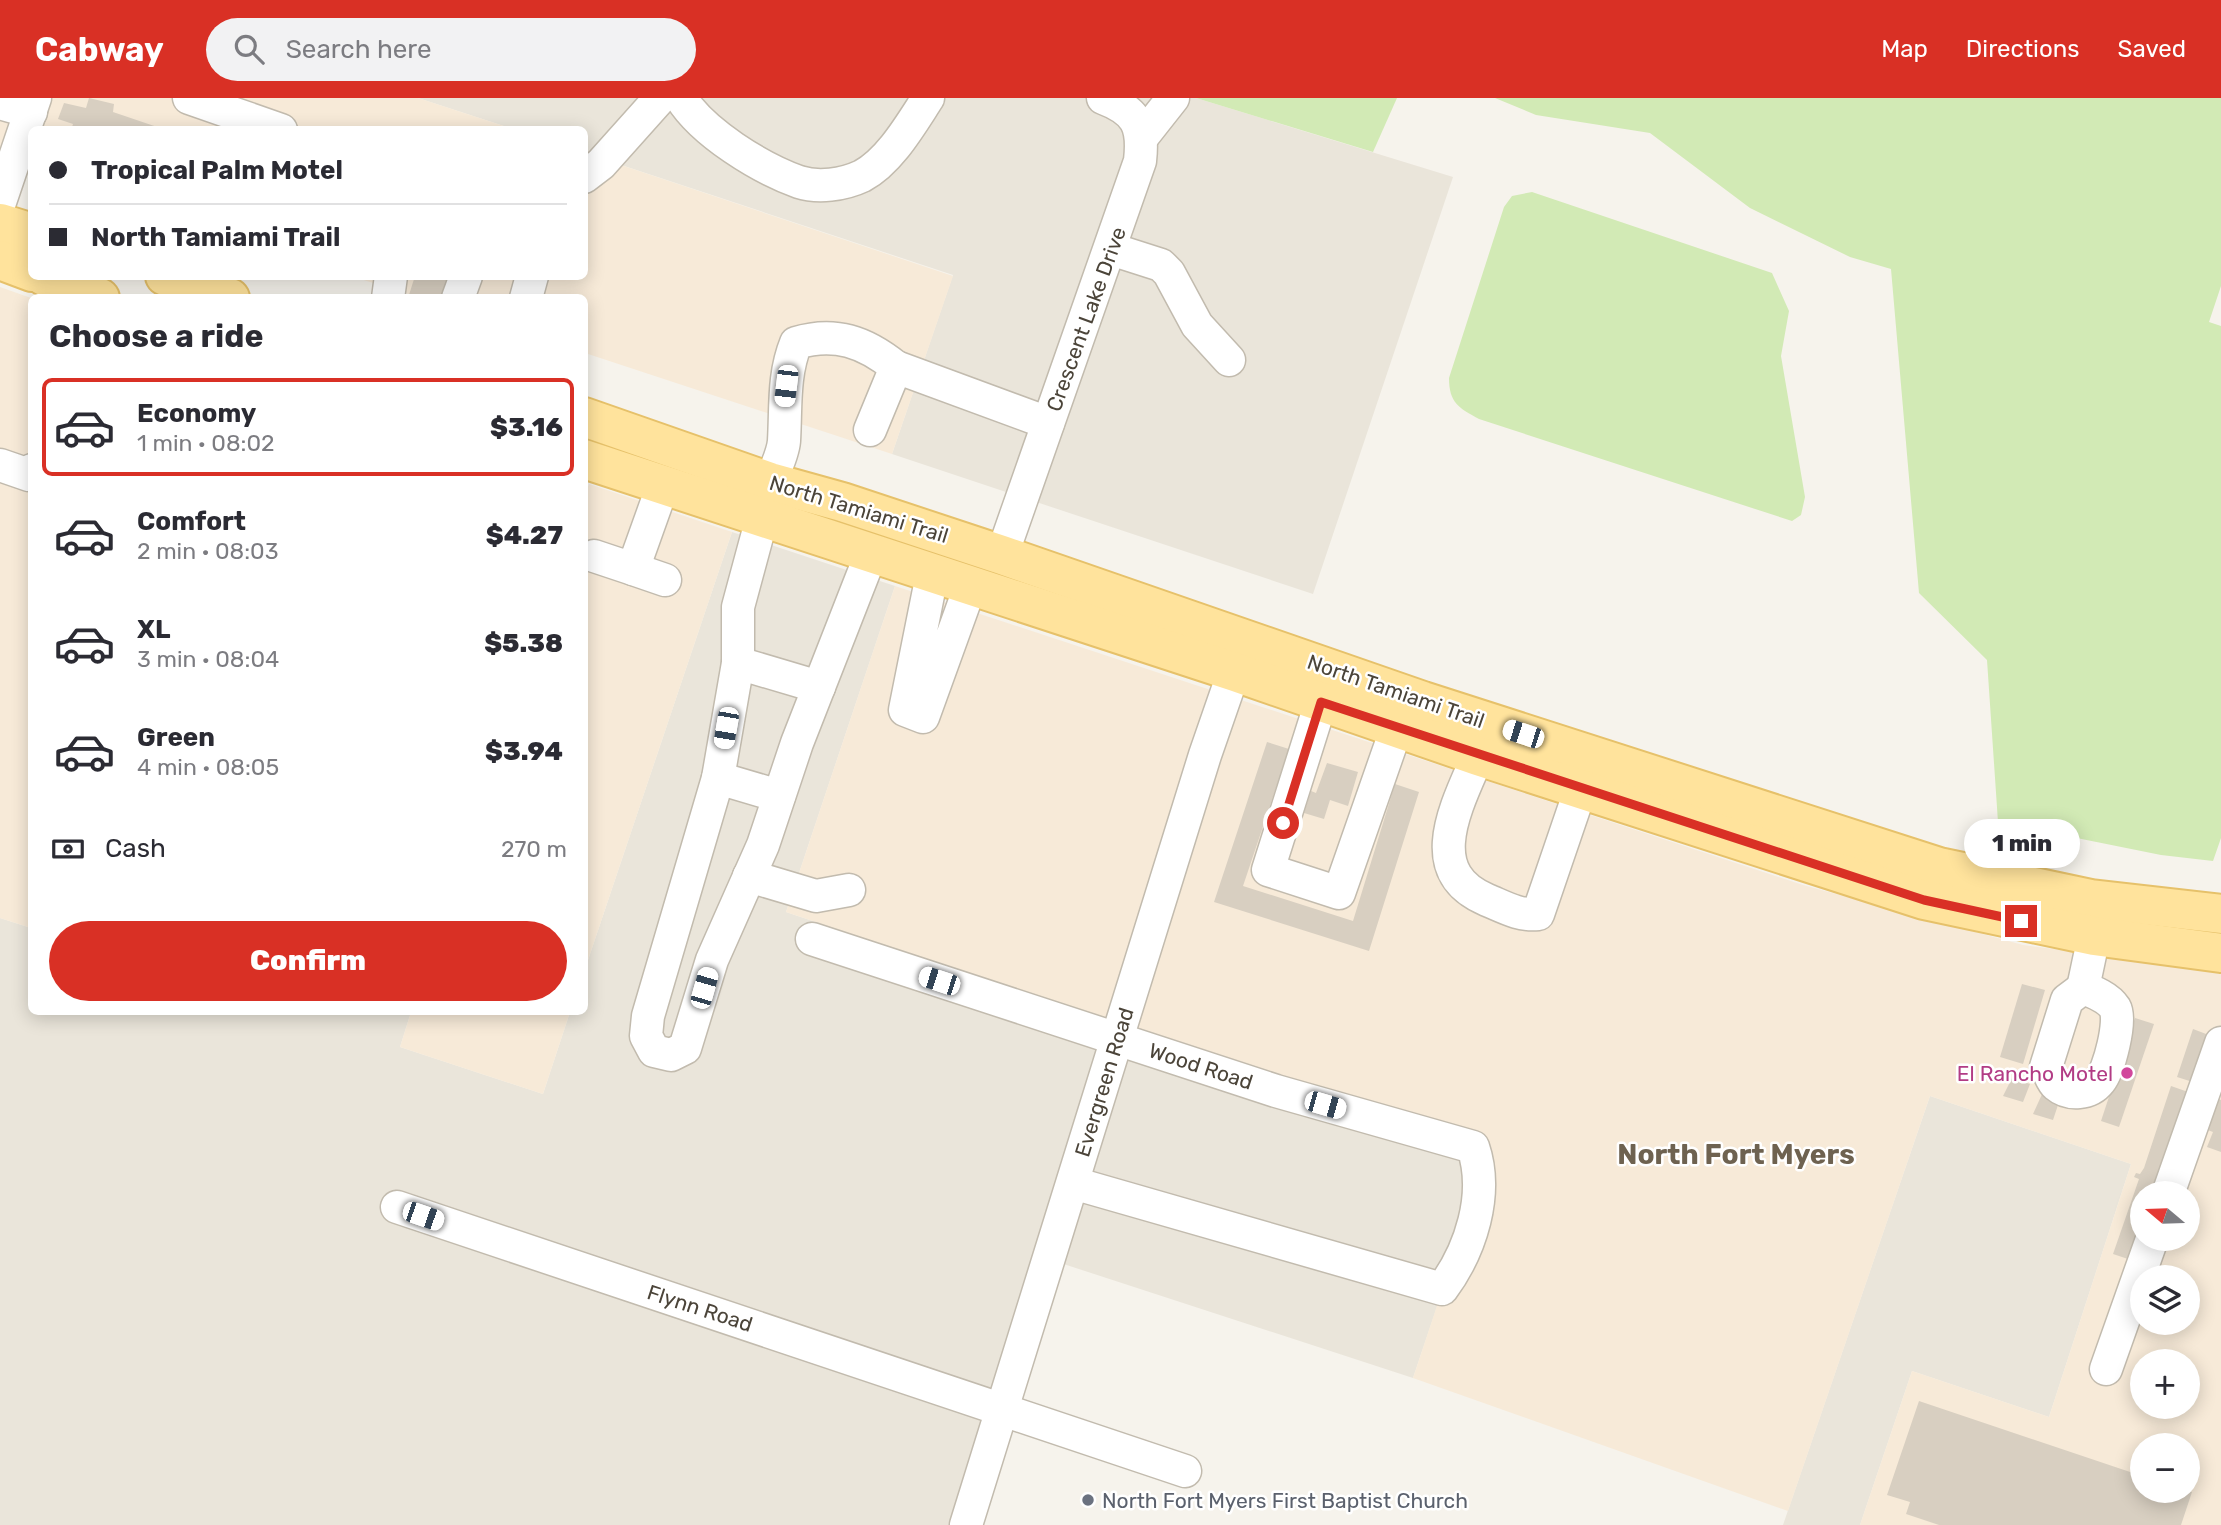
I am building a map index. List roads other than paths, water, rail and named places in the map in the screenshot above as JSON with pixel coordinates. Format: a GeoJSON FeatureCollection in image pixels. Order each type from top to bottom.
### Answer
{"type":"FeatureCollection","features":[{"type":"Feature","properties":{"kind":"main road"},"geometry":{"type":"LineString","coordinates":[[0,223],[28,232]]}},
{"type":"Feature","properties":{"kind":"main road"},"geometry":{"type":"LineString","coordinates":[[0,250],[28,249]]}},
{"type":"Feature","properties":{"kind":"main road"},"geometry":{"type":"LineString","coordinates":[[0,260],[28,270]]}},
{"type":"Feature","properties":{"kind":"main road"},"geometry":{"type":"LineString","coordinates":[[54,280],[90,294]]}},
{"type":"Feature","properties":{"kind":"main road"},"geometry":{"type":"LineString","coordinates":[[177,280],[218,294]]}},
{"type":"Feature","properties":{"kind":"main road","name":"North Tamiami Trail"},"geometry":{"type":"LineString","coordinates":[[588,418],[677,448],[766,500],[871,554],[970,587],[1240,656],[1940,867],[2091,899],[2221,914]]}},
{"type":"Feature","properties":{"kind":"main road"},"geometry":{"type":"LineString","coordinates":[[588,444],[601,442],[654,452],[677,448]]}},
{"type":"Feature","properties":{"kind":"main road","name":"North Tamiami Trail"},"geometry":{"type":"LineString","coordinates":[[588,460],[663,485],[766,500],[842,502],[1002,555],[1240,656],[1321,702],[1478,756],[1924,900],[2094,936],[2221,953]]}},
{"type":"Feature","properties":{"kind":"main road"},"geometry":{"type":"LineString","coordinates":[[1734,839],[1797,847],[1816,844],[1832,834]]}},
{"type":"Feature","properties":{"kind":"main road"},"geometry":{"type":"LineString","coordinates":[[1837,872],[1847,863],[1862,859],[1903,869],[1940,867]]}},
{"type":"Feature","properties":{"kind":"street"},"geometry":{"type":"LineString","coordinates":[[189,98],[270,126]]}},
{"type":"Feature","properties":{"kind":"street"},"geometry":{"type":"LineString","coordinates":[[588,174],[601,164],[660,98]]}},
{"type":"Feature","properties":{"kind":"street"},"geometry":{"type":"LineString","coordinates":[[681,98],[698,120],[744,154],[800,182],[831,186],[863,176],[890,152],[928,98]]}},
{"type":"Feature","properties":{"kind":"street"},"geometry":{"type":"LineString","coordinates":[[1103,98],[1133,114],[1143,136],[1173,98]]}},
{"type":"Feature","properties":{"kind":"street"},"geometry":{"type":"LineString","coordinates":[[0,103],[33,105],[0,202]]}},
{"type":"Feature","properties":{"kind":"street","name":"Crescent Lake Drive"},"geometry":{"type":"LineString","coordinates":[[1002,555],[1111,249],[1140,161],[1143,136]]}},
{"type":"Feature","properties":{"kind":"street"},"geometry":{"type":"LineString","coordinates":[[1111,249],[1161,265],[1169,273],[1197,325],[1229,360]]}},
{"type":"Feature","properties":{"kind":"street"},"geometry":{"type":"LineString","coordinates":[[871,554],[749,876],[712,960],[685,1048],[671,1055],[654,1051],[646,1036],[648,1016],[718,778],[738,663],[738,607],[784,443],[786,386],[796,343],[818,336],[857,343],[880,354],[896,367],[1048,423]]}},
{"type":"Feature","properties":{"kind":"street"},"geometry":{"type":"LineString","coordinates":[[870,430],[896,367]]}},
{"type":"Feature","properties":{"kind":"street"},"geometry":{"type":"LineString","coordinates":[[0,465],[28,475]]}},
{"type":"Feature","properties":{"kind":"street"},"geometry":{"type":"LineString","coordinates":[[633,569],[663,485]]}},
{"type":"Feature","properties":{"kind":"street"},"geometry":{"type":"LineString","coordinates":[[594,556],[665,580]]}},
{"type":"Feature","properties":{"kind":"street"},"geometry":{"type":"LineString","coordinates":[[932,575],[905,710],[923,717],[970,587]]}},
{"type":"Feature","properties":{"kind":"street","name":"Evergreen Road"},"geometry":{"type":"LineString","coordinates":[[966,1525],[1205,755],[1240,656]]}},
{"type":"Feature","properties":{"kind":"street"},"geometry":{"type":"LineString","coordinates":[[738,663],[819,687]]}},
{"type":"Feature","properties":{"kind":"street"},"geometry":{"type":"LineString","coordinates":[[1321,702],[1268,870],[1280,874],[1339,893],[1397,727]]}},
{"type":"Feature","properties":{"kind":"street"},"geometry":{"type":"LineString","coordinates":[[1478,756],[1455,814],[1447,849],[1449,867],[1459,882],[1474,894],[1524,915],[1538,914],[1581,788]]}},
{"type":"Feature","properties":{"kind":"street"},"geometry":{"type":"LineString","coordinates":[[718,778],[779,796]]}},
{"type":"Feature","properties":{"kind":"street"},"geometry":{"type":"LineString","coordinates":[[749,876],[816,897],[849,890]]}},
{"type":"Feature","properties":{"kind":"street"},"geometry":{"type":"LineString","coordinates":[[2083,988],[2094,936]]}},
{"type":"Feature","properties":{"kind":"street","name":"Wood Road"},"geometry":{"type":"LineString","coordinates":[[812,939],[1276,1091],[1473,1147],[1482,1171],[1477,1210],[1457,1268],[1442,1289],[1073,1183]]}},
{"type":"Feature","properties":{"kind":"street"},"geometry":{"type":"LineString","coordinates":[[670,947],[712,960]]}},
{"type":"Feature","properties":{"kind":"street"},"geometry":{"type":"LineString","coordinates":[[2173,1181],[2221,1043]]}},
{"type":"Feature","properties":{"kind":"street","name":"Flynn Road"},"geometry":{"type":"LineString","coordinates":[[397,1207],[1001,1412],[1185,1471]]}},
{"type":"Feature","properties":{"kind":"street"},"geometry":{"type":"LineString","coordinates":[[2106,1369],[2148,1251]]}},
{"type":"Feature","properties":{"kind":"place","name":"El Rancho Motel"},"geometry":{"type":"Point","coordinates":[2127,1073]}},
{"type":"Feature","properties":{"kind":"place","name":"North Fort Myers First Baptist Church"},"geometry":{"type":"Point","coordinates":[1088,1500]}},
{"type":"Feature","properties":{"kind":"district","name":"North Fort Myers"},"geometry":{"type":"Point","coordinates":[1736,1154]}}]}
